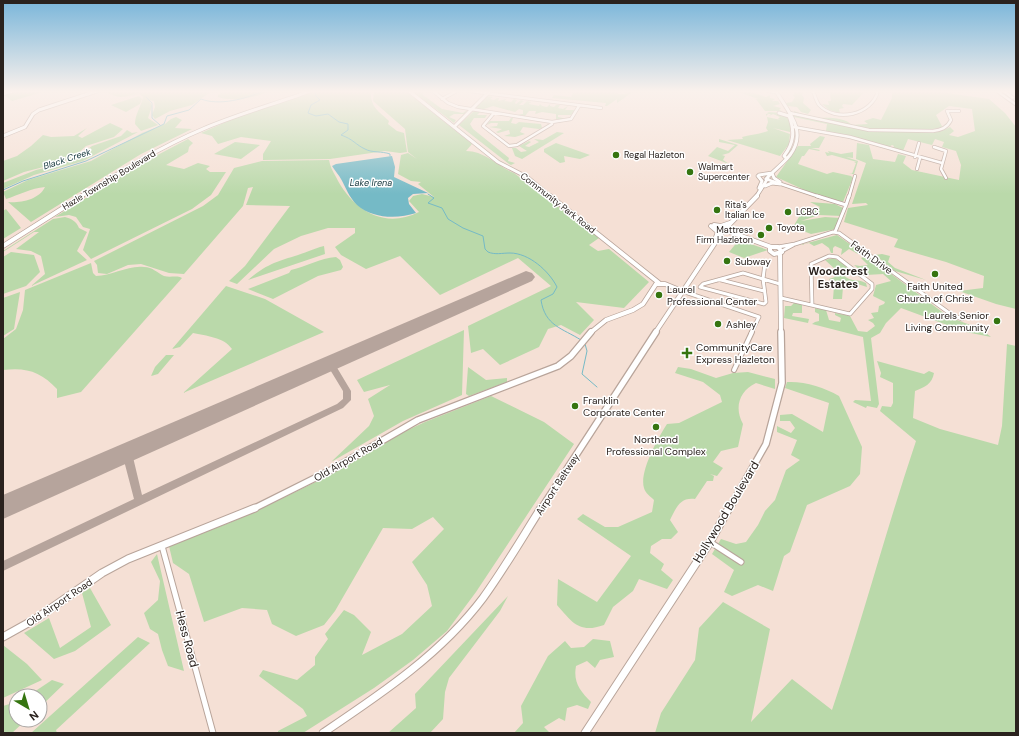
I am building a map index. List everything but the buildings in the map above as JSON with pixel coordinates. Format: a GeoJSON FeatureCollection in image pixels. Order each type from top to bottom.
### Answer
{"type":"FeatureCollection","features":[{"type":"Feature","properties":{"kind":"street"},"geometry":{"type":"LineString","coordinates":[[4,135],[21,130],[27,125]]}},
{"type":"Feature","properties":{"kind":"street","name":"Hazle Township Boulevard"},"geometry":{"type":"LineString","coordinates":[[3,246],[97,187],[160,150],[214,125]]}},
{"type":"Feature","properties":{"kind":"street"},"geometry":{"type":"LineString","coordinates":[[484,125],[509,146],[517,145],[550,125]]}},
{"type":"Feature","properties":{"kind":"street"},"geometry":{"type":"LineString","coordinates":[[844,125],[869,130],[927,132],[944,129],[947,125]]}},
{"type":"Feature","properties":{"kind":"street","name":"Community Park Road"},"geometry":{"type":"LineString","coordinates":[[454,127],[498,162],[527,177],[659,283]]}},
{"type":"Feature","properties":{"kind":"street"},"geometry":{"type":"LineString","coordinates":[[794,127],[870,142],[915,157],[942,163]]}},
{"type":"Feature","properties":{"kind":"street","name":"Airport Beltway"},"geometry":{"type":"LineString","coordinates":[[786,158],[784,156],[794,140],[794,127]]}},
{"type":"Feature","properties":{"kind":"street","name":"Airport Beltway"},"geometry":{"type":"LineString","coordinates":[[323,733],[399,680],[426,658],[455,630],[483,598],[707,253],[772,173],[786,158],[790,157],[799,138],[798,128]]}},
{"type":"Feature","properties":{"kind":"street"},"geometry":{"type":"LineString","coordinates":[[915,157],[919,143]]}},
{"type":"Feature","properties":{"kind":"street"},"geometry":{"type":"LineString","coordinates":[[934,147],[946,151],[941,169],[946,178]]}},
{"type":"Feature","properties":{"kind":"street"},"geometry":{"type":"LineString","coordinates":[[917,169],[920,158]]}},
{"type":"Feature","properties":{"kind":"street"},"geometry":{"type":"LineString","coordinates":[[760,189],[762,181],[758,176],[772,173],[774,178],[780,183]]}},
{"type":"Feature","properties":{"kind":"street"},"geometry":{"type":"LineString","coordinates":[[724,231],[750,239],[770,248],[771,252],[779,251],[835,232],[846,205],[855,176]]}},
{"type":"Feature","properties":{"kind":"street"},"geometry":{"type":"LineString","coordinates":[[768,179],[846,205]]}},
{"type":"Feature","properties":{"kind":"street"},"geometry":{"type":"LineString","coordinates":[[760,189],[769,183],[780,183]]}},
{"type":"Feature","properties":{"kind":"street"},"geometry":{"type":"LineString","coordinates":[[707,253],[718,232],[713,226],[724,226],[734,220]]}},
{"type":"Feature","properties":{"kind":"street"},"geometry":{"type":"LineString","coordinates":[[724,231],[779,251]]}},
{"type":"Feature","properties":{"kind":"street","name":"Faith Drive"},"geometry":{"type":"LineString","coordinates":[[835,232],[842,235],[952,315],[962,319]]}},
{"type":"Feature","properties":{"kind":"street"},"geometry":{"type":"LineString","coordinates":[[737,237],[750,239]]}},
{"type":"Feature","properties":{"kind":"street","name":"Hollywood Boulevard"},"geometry":{"type":"LineString","coordinates":[[585,733],[664,610],[710,542],[761,454],[769,434],[782,383],[781,262],[779,251]]}},
{"type":"Feature","properties":{"kind":"street"},"geometry":{"type":"LineString","coordinates":[[781,298],[850,314],[872,289],[872,284],[840,259],[829,256],[811,264],[812,305]]}},
{"type":"Feature","properties":{"kind":"street"},"geometry":{"type":"LineString","coordinates":[[765,262],[762,273],[763,279],[764,291],[766,302],[761,304],[706,290],[700,287],[704,284],[743,273],[763,279],[780,284]]}},
{"type":"Feature","properties":{"kind":"street"},"geometry":{"type":"LineString","coordinates":[[720,279],[764,291]]}},
{"type":"Feature","properties":{"kind":"street"},"geometry":{"type":"LineString","coordinates":[[659,283],[759,317],[734,370]]}},
{"type":"Feature","properties":{"kind":"street","name":"Old Airport Road"},"geometry":{"type":"LineString","coordinates":[[3,637],[37,618],[102,573],[162,545],[248,512],[333,469],[418,420],[558,366],[574,356],[590,333],[600,323],[642,305],[649,297],[655,285],[659,283]]}},
{"type":"Feature","properties":{"kind":"street"},"geometry":{"type":"LineString","coordinates":[[702,298],[706,290]]}},
{"type":"Feature","properties":{"kind":"street"},"geometry":{"type":"LineString","coordinates":[[710,542],[741,562]]}},
{"type":"Feature","properties":{"kind":"street","name":"Hess Road"},"geometry":{"type":"LineString","coordinates":[[162,545],[212,733]]}},
{"type":"Feature","properties":{"kind":"green space"},"geometry":{"type":"Polygon","coordinates":[[[106,125],[115,125],[123,129],[114,137],[86,146],[76,155],[63,162],[24,172],[3,181],[3,161],[17,156],[43,135],[51,137],[74,136],[87,128],[78,136],[82,138],[106,125]]]}},
{"type":"Feature","properties":{"kind":"green space"},"geometry":{"type":"Polygon","coordinates":[[[136,125],[157,125],[141,131],[136,125]]]}},
{"type":"Feature","properties":{"kind":"green space"},"geometry":{"type":"Polygon","coordinates":[[[162,125],[177,125],[175,128],[192,129],[141,154],[31,222],[8,202],[18,202],[34,198],[45,187],[30,190],[6,199],[3,192],[28,180],[91,161],[142,133],[162,125]]]}},
{"type":"Feature","properties":{"kind":"green space"},"geometry":{"type":"Polygon","coordinates":[[[218,125],[390,125],[397,131],[404,133],[407,152],[400,153],[385,151],[330,159],[263,160],[263,154],[271,141],[241,137],[218,144],[212,136],[201,133],[218,125]]]}},
{"type":"Feature","properties":{"kind":"green space"},"geometry":{"type":"Polygon","coordinates":[[[401,125],[449,125],[472,144],[466,151],[479,153],[514,173],[599,238],[589,245],[598,251],[609,249],[649,282],[624,308],[576,302],[594,320],[580,335],[561,325],[548,329],[539,347],[500,365],[483,349],[471,353],[468,326],[551,286],[518,258],[440,295],[400,256],[366,269],[341,255],[335,247],[355,233],[355,228],[328,228],[301,236],[274,249],[237,284],[229,281],[245,266],[290,206],[246,205],[253,187],[248,188],[243,206],[184,274],[169,273],[141,264],[128,265],[107,274],[98,273],[97,265],[94,261],[203,206],[218,195],[234,168],[262,161],[329,160],[333,171],[343,188],[360,207],[370,213],[393,219],[406,217],[419,212],[409,201],[413,196],[422,194],[434,197],[418,184],[421,182],[411,181],[398,174],[401,155],[408,153],[417,159],[408,152],[405,129],[401,125]]]}},
{"type":"Feature","properties":{"kind":"green space"},"geometry":{"type":"Polygon","coordinates":[[[459,125],[471,125],[473,129],[509,158],[508,161],[515,163],[511,165],[459,125]]]}},
{"type":"Feature","properties":{"kind":"green space"},"geometry":{"type":"Polygon","coordinates":[[[541,125],[542,128],[523,127],[520,132],[525,134],[515,137],[504,136],[510,134],[509,130],[498,133],[496,132],[502,129],[489,127],[541,125]]]}},
{"type":"Feature","properties":{"kind":"green space"},"geometry":{"type":"Polygon","coordinates":[[[767,125],[790,125],[790,132],[773,128],[790,134],[789,144],[780,156],[727,140],[743,139],[742,137],[768,131],[766,128],[767,125]]]}},
{"type":"Feature","properties":{"kind":"green space"},"geometry":{"type":"Polygon","coordinates":[[[827,125],[858,127],[850,125],[942,125],[943,128],[890,131],[928,132],[950,127],[954,131],[949,135],[958,137],[975,131],[974,125],[1015,125],[1016,127],[1016,309],[996,304],[959,291],[983,288],[984,276],[946,262],[894,247],[898,239],[844,222],[848,208],[868,205],[866,203],[852,204],[866,163],[856,159],[857,143],[869,145],[873,159],[895,162],[898,154],[906,156],[903,163],[912,170],[959,180],[961,165],[956,151],[942,147],[944,142],[935,139],[932,145],[908,139],[903,151],[893,148],[894,146],[892,145],[889,147],[826,131],[827,125]]]}},
{"type":"Feature","properties":{"kind":"green space"},"geometry":{"type":"Polygon","coordinates":[[[127,130],[132,133],[138,132],[83,161],[34,175],[3,189],[3,183],[36,170],[65,163],[76,158],[92,146],[121,136],[127,130]]]}},
{"type":"Feature","properties":{"kind":"green space"},"geometry":{"type":"Polygon","coordinates":[[[557,132],[564,133],[522,159],[515,156],[512,148],[516,148],[521,152],[527,151],[519,146],[529,141],[531,142],[525,146],[529,147],[539,142],[534,139],[543,140],[557,132]]]}},
{"type":"Feature","properties":{"kind":"green space"},"geometry":{"type":"Polygon","coordinates":[[[820,136],[825,137],[819,148],[811,148],[820,150],[809,149],[804,156],[802,156],[798,164],[827,174],[833,172],[851,176],[853,178],[843,202],[809,192],[776,177],[798,146],[811,146],[810,144],[820,136]]]}},
{"type":"Feature","properties":{"kind":"green space"},"geometry":{"type":"Polygon","coordinates":[[[188,139],[193,143],[189,147],[188,152],[166,165],[184,169],[198,163],[210,166],[206,169],[210,172],[226,172],[211,195],[192,209],[91,259],[83,250],[90,229],[83,227],[76,217],[69,215],[55,217],[148,160],[188,139]]]}},
{"type":"Feature","properties":{"kind":"green space"},"geometry":{"type":"Polygon","coordinates":[[[719,139],[738,145],[729,153],[722,155],[725,156],[723,160],[729,164],[708,156],[717,147],[728,151],[735,145],[719,142],[719,139]]]}},
{"type":"Feature","properties":{"kind":"green space"},"geometry":{"type":"Polygon","coordinates":[[[235,142],[260,145],[241,159],[214,154],[235,142]]]}},
{"type":"Feature","properties":{"kind":"green space"},"geometry":{"type":"Polygon","coordinates":[[[556,143],[590,155],[580,159],[564,156],[565,162],[560,163],[544,152],[544,149],[556,143]]]}},
{"type":"Feature","properties":{"kind":"green space"},"geometry":{"type":"Polygon","coordinates":[[[828,151],[841,154],[853,152],[853,158],[846,157],[858,161],[854,174],[852,174],[856,163],[854,162],[857,162],[832,155],[827,156],[825,152],[829,153],[828,151]]]}},
{"type":"Feature","properties":{"kind":"green space"},"geometry":{"type":"Polygon","coordinates":[[[810,202],[835,204],[845,209],[842,216],[819,215],[801,221],[825,217],[840,218],[836,229],[811,234],[793,227],[805,207],[818,209],[820,207],[810,202]]]}},
{"type":"Feature","properties":{"kind":"green space"},"geometry":{"type":"Polygon","coordinates":[[[6,209],[21,228],[3,239],[3,211],[6,209]]]}},
{"type":"Feature","properties":{"kind":"green space"},"geometry":{"type":"Polygon","coordinates":[[[65,217],[74,221],[79,228],[87,232],[77,251],[87,260],[31,286],[45,274],[41,256],[31,251],[16,249],[39,232],[34,232],[3,251],[53,219],[65,217]]]}},
{"type":"Feature","properties":{"kind":"green space"},"geometry":{"type":"Polygon","coordinates":[[[837,235],[864,254],[858,254],[849,249],[841,255],[842,249],[835,246],[833,248],[833,253],[831,253],[829,248],[822,243],[814,246],[809,243],[800,245],[837,235]]]}},
{"type":"Feature","properties":{"kind":"green space"},"geometry":{"type":"Polygon","coordinates":[[[739,240],[768,250],[744,258],[729,252],[739,240]]]}},
{"type":"Feature","properties":{"kind":"green space"},"geometry":{"type":"Polygon","coordinates":[[[324,246],[325,254],[248,280],[264,268],[284,259],[324,246]]]}},
{"type":"Feature","properties":{"kind":"green space"},"geometry":{"type":"Polygon","coordinates":[[[11,252],[34,255],[40,272],[26,286],[3,294],[3,257],[11,252]]]}},
{"type":"Feature","properties":{"kind":"green space"},"geometry":{"type":"Polygon","coordinates":[[[882,254],[890,256],[888,262],[895,268],[926,280],[895,271],[875,255],[882,254]]]}},
{"type":"Feature","properties":{"kind":"green space"},"geometry":{"type":"Polygon","coordinates":[[[867,256],[949,317],[981,329],[991,337],[966,332],[901,308],[886,323],[880,333],[871,338],[879,404],[877,408],[867,406],[866,408],[853,402],[855,400],[871,401],[863,337],[812,324],[819,321],[819,314],[815,312],[815,308],[826,310],[829,320],[840,322],[841,318],[835,315],[835,313],[850,316],[858,331],[867,332],[875,326],[868,320],[874,318],[871,313],[878,312],[879,306],[885,302],[873,296],[876,285],[891,281],[883,274],[866,275],[854,265],[868,265],[861,258],[867,256]]]}},
{"type":"Feature","properties":{"kind":"green space"},"geometry":{"type":"Polygon","coordinates":[[[336,257],[340,260],[343,267],[341,270],[318,276],[273,299],[248,289],[289,273],[291,270],[324,259],[336,257]]]}},
{"type":"Feature","properties":{"kind":"green space"},"geometry":{"type":"Polygon","coordinates":[[[834,258],[854,271],[842,273],[847,278],[866,283],[867,287],[848,281],[846,283],[850,290],[843,287],[842,299],[833,299],[834,286],[829,279],[835,277],[833,274],[816,269],[833,273],[836,270],[825,260],[834,258]]]}},
{"type":"Feature","properties":{"kind":"green space"},"geometry":{"type":"Polygon","coordinates":[[[91,263],[93,273],[96,276],[102,276],[126,269],[147,267],[164,276],[182,278],[81,392],[57,398],[57,389],[45,378],[26,370],[3,370],[3,339],[16,329],[23,310],[25,290],[91,263]]]}},
{"type":"Feature","properties":{"kind":"green space"},"geometry":{"type":"Polygon","coordinates":[[[226,286],[265,299],[324,332],[183,393],[232,349],[220,339],[193,333],[180,347],[172,349],[226,286]]]}},
{"type":"Feature","properties":{"kind":"green space"},"geometry":{"type":"Polygon","coordinates":[[[20,292],[14,329],[3,336],[3,298],[20,292]]]}},
{"type":"Feature","properties":{"kind":"green space"},"geometry":{"type":"Polygon","coordinates":[[[794,303],[802,304],[802,313],[793,313],[792,316],[809,319],[808,323],[784,318],[785,306],[791,306],[794,303]]]}},
{"type":"Feature","properties":{"kind":"green space"},"geometry":{"type":"Polygon","coordinates":[[[464,330],[462,395],[403,421],[331,462],[369,426],[374,416],[368,399],[390,385],[364,392],[357,380],[464,330]]]}},
{"type":"Feature","properties":{"kind":"green space"},"geometry":{"type":"Polygon","coordinates":[[[1007,344],[1016,346],[1016,733],[655,733],[661,713],[695,660],[699,628],[723,602],[770,629],[751,722],[792,679],[832,710],[916,441],[880,411],[882,406],[891,407],[893,403],[893,383],[880,377],[881,373],[877,361],[924,374],[929,371],[934,373],[932,380],[928,385],[915,391],[913,418],[940,429],[998,445],[1002,426],[1007,344]]]}},
{"type":"Feature","properties":{"kind":"green space"},"geometry":{"type":"Polygon","coordinates":[[[166,355],[174,355],[158,374],[151,376],[155,367],[166,355]]]}},
{"type":"Feature","properties":{"kind":"green space"},"geometry":{"type":"Polygon","coordinates":[[[468,367],[486,380],[507,378],[507,382],[469,396],[466,394],[468,367]]]}},
{"type":"Feature","properties":{"kind":"green space"},"geometry":{"type":"Polygon","coordinates":[[[678,367],[691,369],[716,378],[733,373],[748,372],[775,379],[775,389],[756,383],[750,386],[742,395],[739,412],[743,424],[738,447],[721,451],[713,462],[723,468],[717,476],[710,474],[714,476],[713,481],[707,481],[695,499],[686,500],[679,504],[670,520],[678,532],[671,539],[662,539],[651,546],[650,553],[664,564],[661,570],[673,580],[667,589],[639,579],[633,591],[613,607],[604,625],[588,628],[582,627],[567,617],[557,605],[558,579],[597,602],[631,556],[577,519],[583,514],[605,527],[618,527],[652,512],[654,500],[645,490],[643,481],[644,473],[650,455],[667,424],[679,423],[722,402],[720,395],[703,382],[675,373],[678,367]]]}},
{"type":"Feature","properties":{"kind":"green space"},"geometry":{"type":"Polygon","coordinates":[[[787,382],[800,382],[814,385],[839,396],[862,447],[860,474],[850,486],[807,505],[790,552],[784,556],[773,591],[758,585],[732,596],[724,592],[734,570],[712,554],[721,539],[736,544],[746,542],[758,525],[765,511],[775,500],[786,470],[800,460],[791,455],[797,440],[777,432],[777,426],[791,433],[795,428],[790,421],[780,421],[780,415],[792,414],[823,432],[829,403],[785,388],[787,382]]]}},
{"type":"Feature","properties":{"kind":"green space"},"geometry":{"type":"Polygon","coordinates":[[[491,396],[544,422],[574,444],[476,592],[447,631],[413,660],[374,688],[303,733],[278,733],[278,731],[307,716],[303,709],[259,676],[263,670],[297,680],[315,665],[315,657],[328,639],[325,634],[344,610],[354,615],[371,632],[362,655],[402,634],[432,606],[427,585],[412,562],[444,529],[433,517],[412,529],[383,528],[335,611],[324,625],[296,636],[272,624],[267,610],[242,608],[204,622],[189,574],[173,563],[169,546],[229,523],[262,508],[326,477],[395,436],[425,422],[491,396]]]}},
{"type":"Feature","properties":{"kind":"green space"},"geometry":{"type":"Polygon","coordinates":[[[157,554],[184,671],[168,666],[158,634],[150,629],[144,613],[158,600],[160,581],[151,562],[157,554]]]}},
{"type":"Feature","properties":{"kind":"green space"},"geometry":{"type":"Polygon","coordinates":[[[90,588],[111,625],[75,651],[54,659],[24,633],[49,618],[60,648],[91,627],[82,593],[90,588]]]}},
{"type":"Feature","properties":{"kind":"green space"},"geometry":{"type":"Polygon","coordinates":[[[508,596],[500,611],[449,678],[445,692],[443,719],[430,733],[388,733],[416,708],[415,694],[508,596]]]}},
{"type":"Feature","properties":{"kind":"green space"},"geometry":{"type":"Polygon","coordinates":[[[138,637],[150,643],[56,730],[57,733],[31,733],[37,728],[48,728],[48,718],[138,637]]]}},
{"type":"Feature","properties":{"kind":"green space"},"geometry":{"type":"Polygon","coordinates":[[[593,639],[610,641],[614,657],[600,660],[595,668],[587,661],[576,666],[575,672],[578,686],[591,702],[588,709],[577,705],[567,708],[565,721],[559,718],[544,727],[550,733],[514,733],[523,723],[521,706],[548,656],[565,641],[571,648],[584,647],[593,639]]]}},
{"type":"Feature","properties":{"kind":"green space"},"geometry":{"type":"Polygon","coordinates":[[[3,645],[27,664],[42,680],[25,688],[8,688],[8,696],[3,698],[3,645]]]}},
{"type":"Feature","properties":{"kind":"green space"},"geometry":{"type":"Polygon","coordinates":[[[52,680],[64,684],[48,699],[48,688],[40,688],[52,680]]]}},
{"type":"Feature","properties":{"kind":"green space"},"geometry":{"type":"Polygon","coordinates":[[[8,704],[8,728],[17,728],[12,733],[3,733],[3,706],[8,704]]]}},
{"type":"Feature","properties":{"kind":"water","name":"Lake Irena"},"geometry":{"type":"Polygon","coordinates":[[[392,156],[395,167],[394,177],[428,193],[413,194],[408,198],[409,204],[416,213],[394,217],[378,215],[363,210],[352,199],[332,166],[336,164],[392,156]]]}},
{"type":"Feature","properties":{"kind":"waterway","name":"Black Creek"},"geometry":{"type":"LineString","coordinates":[[3,190],[23,181],[86,161],[161,125]]}},
{"type":"Feature","properties":{"kind":"waterway"},"geometry":{"type":"LineString","coordinates":[[348,125],[348,130],[341,135],[349,138],[368,150],[387,153],[390,154],[390,156]]}},
{"type":"Feature","properties":{"kind":"waterway"},"geometry":{"type":"LineString","coordinates":[[428,194],[434,198],[428,203],[442,208],[448,219],[463,228],[483,236],[485,249],[488,252],[496,254],[510,253],[524,256],[544,269],[557,287],[553,294],[541,300],[546,316],[555,325],[581,340]]}},
{"type":"Feature","properties":{"kind":"waterway"},"geometry":{"type":"LineString","coordinates":[[585,344],[587,351],[582,374],[597,387]]}},
{"type":"Feature","properties":{"kind":"taxiway"},"geometry":{"type":"LineString","coordinates":[[3,566],[340,406],[347,400],[347,391],[330,363]]}},
{"type":"Feature","properties":{"kind":"taxiway"},"geometry":{"type":"LineString","coordinates":[[127,453],[139,501]]}},
{"type":"Feature","properties":{"kind":"runway"},"geometry":{"type":"LineString","coordinates":[[3,507],[526,277]]}},
{"type":"Feature","properties":{"kind":"place","name":"Regal Hazleton"},"geometry":{"type":"Point","coordinates":[616,155]}},
{"type":"Feature","properties":{"kind":"place","name":"Walmart Supercenter"},"geometry":{"type":"Point","coordinates":[690,172]}},
{"type":"Feature","properties":{"kind":"place","name":"Rita's Italian Ice"},"geometry":{"type":"Point","coordinates":[717,210]}},
{"type":"Feature","properties":{"kind":"place","name":"LCBC"},"geometry":{"type":"Point","coordinates":[788,212]}},
{"type":"Feature","properties":{"kind":"place","name":"Toyota"},"geometry":{"type":"Point","coordinates":[769,228]}},
{"type":"Feature","properties":{"kind":"place","name":"Mattress Firm Hazleton"},"geometry":{"type":"Point","coordinates":[761,235]}},
{"type":"Feature","properties":{"kind":"place","name":"Subway"},"geometry":{"type":"Point","coordinates":[727,261]}},
{"type":"Feature","properties":{"kind":"place","name":"Faith United Church of Christ"},"geometry":{"type":"Point","coordinates":[935,274]}},
{"type":"Feature","properties":{"kind":"place","name":"Laurel Professional Center"},"geometry":{"type":"Point","coordinates":[659,295]}},
{"type":"Feature","properties":{"kind":"place","name":"Laurels Senior Living Community"},"geometry":{"type":"Point","coordinates":[997,321]}},
{"type":"Feature","properties":{"kind":"place","name":"Ashley"},"geometry":{"type":"Point","coordinates":[718,324]}},
{"type":"Feature","properties":{"kind":"place","name":"CommunityCare Express Hazleton"},"geometry":{"type":"Point","coordinates":[687,353]}},
{"type":"Feature","properties":{"kind":"place","name":"Franklin Corporate Center"},"geometry":{"type":"Point","coordinates":[575,406]}},
{"type":"Feature","properties":{"kind":"place","name":"Northend Professional Complex"},"geometry":{"type":"Point","coordinates":[656,427]}},
{"type":"Feature","properties":{"kind":"district","name":"Woodcrest Estates"},"geometry":{"type":"Point","coordinates":[838,277]}}]}
